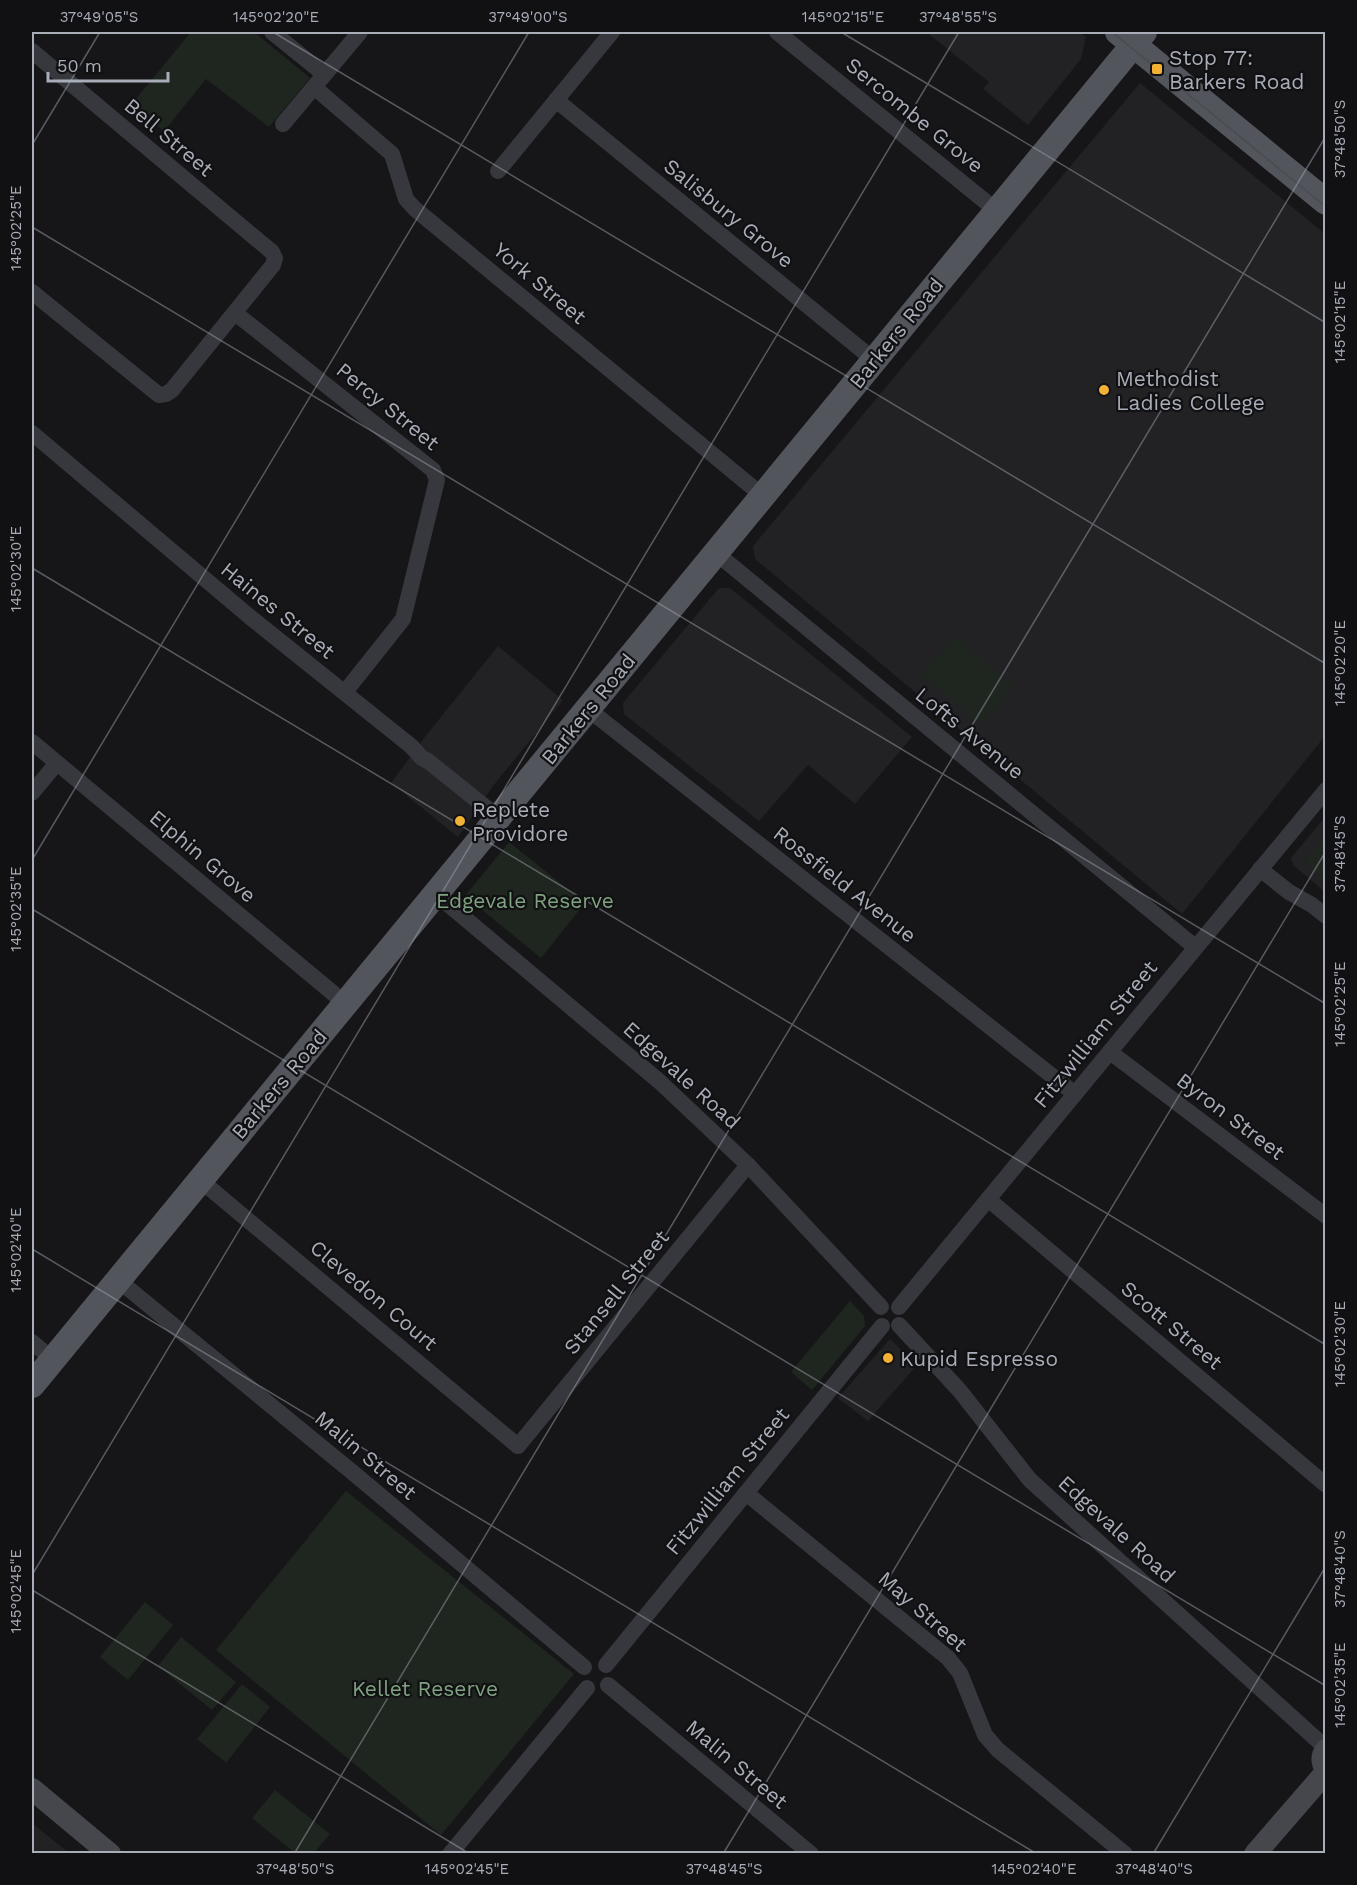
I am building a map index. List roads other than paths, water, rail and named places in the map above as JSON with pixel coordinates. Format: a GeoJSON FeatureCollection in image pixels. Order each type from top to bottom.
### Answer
{"type":"FeatureCollection","features":[{"type":"Feature","properties":{"kind":"main road","name":"Barkers Road"},"geometry":{"type":"LineString","coordinates":[[32,1385],[996,211],[1132,36]]}},
{"type":"Feature","properties":{"kind":"main road"},"geometry":{"type":"LineString","coordinates":[[1132,36],[1326,202]]}},
{"type":"Feature","properties":{"kind":"street","name":"York Street"},"geometry":{"type":"LineString","coordinates":[[272,32],[393,154],[406,199],[415,209],[763,496]]}},
{"type":"Feature","properties":{"kind":"street"},"geometry":{"type":"LineString","coordinates":[[283,124],[360,32]]}},
{"type":"Feature","properties":{"kind":"street"},"geometry":{"type":"LineString","coordinates":[[498,171],[612,32]]}},
{"type":"Feature","properties":{"kind":"street","name":"Sercombe Grove"},"geometry":{"type":"LineString","coordinates":[[777,32],[996,211]]}},
{"type":"Feature","properties":{"kind":"street","name":"Bell Street"},"geometry":{"type":"LineString","coordinates":[[32,51],[272,252],[275,258],[273,265],[235,313]]}},
{"type":"Feature","properties":{"kind":"street","name":"Salisbury Grove"},"geometry":{"type":"LineString","coordinates":[[556,100],[874,360]]}},
{"type":"Feature","properties":{"kind":"street"},"geometry":{"type":"LineString","coordinates":[[32,292],[159,395],[172,390],[235,313]]}},
{"type":"Feature","properties":{"kind":"street","name":"Percy Street"},"geometry":{"type":"LineString","coordinates":[[235,313],[433,470],[437,480],[403,619],[345,692]]}},
{"type":"Feature","properties":{"kind":"street","name":"Haines Street"},"geometry":{"type":"LineString","coordinates":[[32,433],[250,617],[498,818]]}},
{"type":"Feature","properties":{"kind":"street","name":"Lofts Avenue"},"geometry":{"type":"LineString","coordinates":[[716,553],[1195,947]]}},
{"type":"Feature","properties":{"kind":"street","name":"Rossfield Avenue"},"geometry":{"type":"LineString","coordinates":[[588,709],[1075,1094]]}},
{"type":"Feature","properties":{"kind":"street","name":"Elphin Grove"},"geometry":{"type":"LineString","coordinates":[[32,742],[346,1004]]}},
{"type":"Feature","properties":{"kind":"street"},"geometry":{"type":"LineString","coordinates":[[32,793],[57,763]]}},
{"type":"Feature","properties":{"kind":"street","name":"Fitzwilliam Street"},"geometry":{"type":"LineString","coordinates":[[899,1307],[1326,790]]}},
{"type":"Feature","properties":{"kind":"street"},"geometry":{"type":"LineString","coordinates":[[1264,864],[1296,885],[1312,905],[1326,916]]}},
{"type":"Feature","properties":{"kind":"street","name":"Edgevale Road"},"geometry":{"type":"LineString","coordinates":[[436,894],[660,1082],[748,1166],[881,1307]]}},
{"type":"Feature","properties":{"kind":"street","name":"Byron Street"},"geometry":{"type":"LineString","coordinates":[[1110,1052],[1326,1216]]}},
{"type":"Feature","properties":{"kind":"street","name":"Stansell Street"},"geometry":{"type":"LineString","coordinates":[[518,1446],[748,1166]]}},
{"type":"Feature","properties":{"kind":"street","name":"Clevedon Court"},"geometry":{"type":"LineString","coordinates":[[200,1180],[518,1446]]}},
{"type":"Feature","properties":{"kind":"street","name":"Scott Street"},"geometry":{"type":"LineString","coordinates":[[988,1199],[1326,1485]]}},
{"type":"Feature","properties":{"kind":"street","name":"Malin Street"},"geometry":{"type":"LineString","coordinates":[[118,1280],[357,1476],[584,1667]]}},
{"type":"Feature","properties":{"kind":"street"},"geometry":{"type":"LineString","coordinates":[[890,1303],[899,1307],[903,1315],[891,1326],[878,1318],[881,1307],[890,1303]]}},
{"type":"Feature","properties":{"kind":"street","name":"Fitzwilliam Street"},"geometry":{"type":"LineString","coordinates":[[606,1665],[746,1493],[891,1326]]}},
{"type":"Feature","properties":{"kind":"street","name":"Edgevale Road"},"geometry":{"type":"LineString","coordinates":[[891,1326],[960,1391],[1030,1480],[1326,1748]]}},
{"type":"Feature","properties":{"kind":"street"},"geometry":{"type":"LineString","coordinates":[[32,1342],[52,1360]]}},
{"type":"Feature","properties":{"kind":"street","name":"May Street"},"geometry":{"type":"LineString","coordinates":[[746,1493],[948,1658],[960,1673],[985,1735],[998,1750],[1125,1854]]}},
{"type":"Feature","properties":{"kind":"street"},"geometry":{"type":"LineString","coordinates":[[593,1661],[606,1665],[611,1674],[608,1685],[599,1691],[587,1689],[581,1680],[584,1667],[593,1661]]}},
{"type":"Feature","properties":{"kind":"street","name":"Malin Street"},"geometry":{"type":"LineString","coordinates":[[608,1685],[811,1854]]}},
{"type":"Feature","properties":{"kind":"street"},"geometry":{"type":"LineString","coordinates":[[450,1854],[587,1689]]}},
{"type":"Feature","properties":{"kind":"street"},"geometry":{"type":"LineString","coordinates":[[1255,1854],[1326,1771],[1322,1758],[1326,1748]]}},
{"type":"Feature","properties":{"kind":"street"},"geometry":{"type":"LineString","coordinates":[[32,1789],[110,1854]]}},
{"type":"Feature","properties":{"kind":"tram line"},"geometry":{"type":"LineString","coordinates":[[1112,32],[1326,207]]}},
{"type":"Feature","properties":{"kind":"place","name":"Stop 77: Barkers Road"},"geometry":{"type":"Point","coordinates":[1157,69]}},
{"type":"Feature","properties":{"kind":"place","name":"Methodist Ladies College"},"geometry":{"type":"Point","coordinates":[1104,390]}},
{"type":"Feature","properties":{"kind":"place","name":"Replete Providore"},"geometry":{"type":"Point","coordinates":[460,821]}},
{"type":"Feature","properties":{"kind":"place","name":"Kupid Espresso"},"geometry":{"type":"Point","coordinates":[888,1358]}},
{"type":"Feature","properties":{"kind":"park label","name":"Edgevale Reserve"},"geometry":{"type":"Point","coordinates":[525,900]}},
{"type":"Feature","properties":{"kind":"park label","name":"Kellet Reserve"},"geometry":{"type":"Point","coordinates":[425,1688]}}]}
